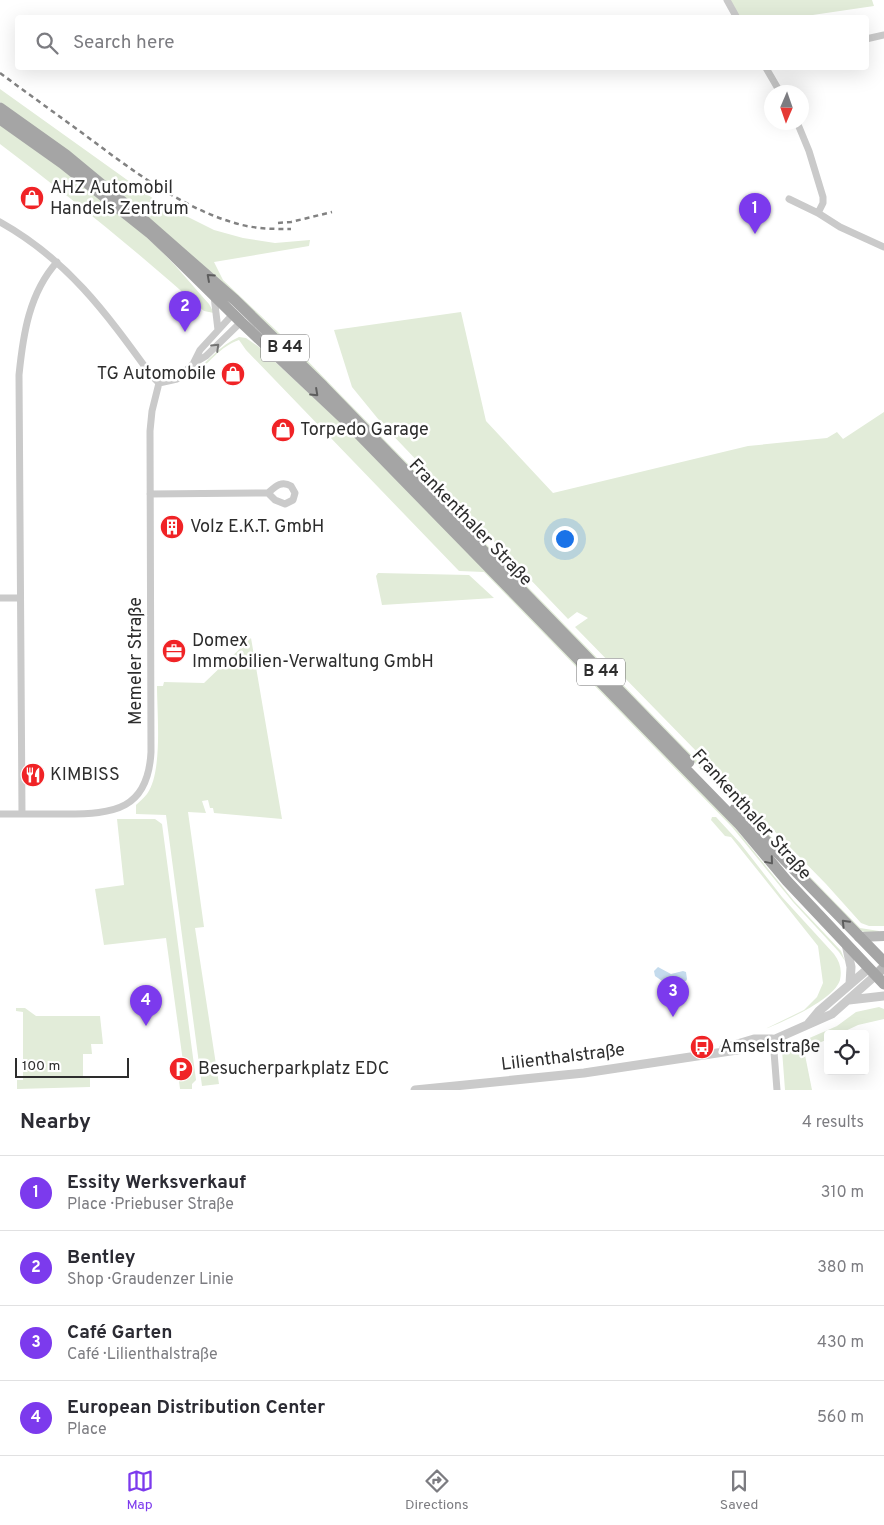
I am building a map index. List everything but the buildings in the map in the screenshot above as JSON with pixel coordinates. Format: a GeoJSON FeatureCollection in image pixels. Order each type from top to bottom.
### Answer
{"type":"FeatureCollection","features":[{"type":"Feature","properties":{"kind":"main road","name":"Frankenthaler Straße"},"geometry":{"type":"LineString","coordinates":[[0,108],[66,155],[137,213],[246,310],[385,449],[859,937],[879,964],[884,984]]}},
{"type":"Feature","properties":{"kind":"main road","name":"Frankenthaler Straße"},"geometry":{"type":"LineString","coordinates":[[0,118],[62,163],[151,234],[343,418],[740,825],[786,881],[846,944],[879,964]]}},
{"type":"Feature","properties":{"kind":"main road"},"geometry":{"type":"LineString","coordinates":[[237,318],[246,310]]}},
{"type":"Feature","properties":{"kind":"main road"},"geometry":{"type":"LineString","coordinates":[[859,937],[884,936]]}},
{"type":"Feature","properties":{"kind":"street"},"geometry":{"type":"LineString","coordinates":[[727,0],[735,15]]}},
{"type":"Feature","properties":{"kind":"street"},"geometry":{"type":"LineString","coordinates":[[869,38],[884,35]]}},
{"type":"Feature","properties":{"kind":"street"},"geometry":{"type":"LineString","coordinates":[[768,70],[776,85]]}},
{"type":"Feature","properties":{"kind":"street"},"geometry":{"type":"LineString","coordinates":[[800,130],[823,197],[823,203],[818,213]]}},
{"type":"Feature","properties":{"kind":"street"},"geometry":{"type":"LineString","coordinates":[[789,199],[818,213],[840,227],[884,247]]}},
{"type":"Feature","properties":{"kind":"street"},"geometry":{"type":"LineString","coordinates":[[0,222],[36,244],[77,281],[109,317],[151,375],[159,383],[177,379],[194,362],[206,356],[237,318]]}},
{"type":"Feature","properties":{"kind":"street"},"geometry":{"type":"LineString","coordinates":[[22,814],[19,376],[22,344],[30,310],[45,275],[57,262]]}},
{"type":"Feature","properties":{"kind":"street"},"geometry":{"type":"LineString","coordinates":[[214,296],[218,330]]}},
{"type":"Feature","properties":{"kind":"street"},"geometry":{"type":"LineString","coordinates":[[194,362],[200,350],[218,330],[237,318]]}},
{"type":"Feature","properties":{"kind":"street","name":"Memeler Straße"},"geometry":{"type":"LineString","coordinates":[[0,814],[92,814],[112,811],[132,800],[147,780],[151,752],[150,431],[154,401],[159,383]]}},
{"type":"Feature","properties":{"kind":"street"},"geometry":{"type":"LineString","coordinates":[[150,494],[268,493]]}},
{"type":"Feature","properties":{"kind":"street"},"geometry":{"type":"LineString","coordinates":[[0,598],[20,598]]}},
{"type":"Feature","properties":{"kind":"street"},"geometry":{"type":"LineString","coordinates":[[846,944],[851,967],[850,984]]}},
{"type":"Feature","properties":{"kind":"street","name":"Lilienthalstraße"},"geometry":{"type":"LineString","coordinates":[[810,1023],[819,1011],[850,984],[879,964]]}},
{"type":"Feature","properties":{"kind":"street","name":"Lilienthalstraße"},"geometry":{"type":"LineString","coordinates":[[415,1090],[584,1073],[757,1047],[832,1014],[848,1000],[879,964]]}},
{"type":"Feature","properties":{"kind":"street"},"geometry":{"type":"LineString","coordinates":[[848,1000],[884,996]]}},
{"type":"Feature","properties":{"kind":"street"},"geometry":{"type":"LineString","coordinates":[[772,1039],[778,1090]]}},
{"type":"Feature","properties":{"kind":"green space"},"geometry":{"type":"Polygon","coordinates":[[[730,0],[872,0],[874,6],[813,15],[738,15],[730,0]]]}},
{"type":"Feature","properties":{"kind":"green space"},"geometry":{"type":"Polygon","coordinates":[[[0,89],[158,202],[214,230],[243,238],[275,243],[310,240],[309,246],[214,262],[223,280],[299,352],[860,928],[879,931],[879,933],[868,933],[858,930],[289,347],[68,152],[0,102],[0,89]]]}},
{"type":"Feature","properties":{"kind":"green space"},"geometry":{"type":"Polygon","coordinates":[[[0,125],[81,183],[139,230],[177,267],[209,304],[214,313],[204,311],[104,225],[0,144],[0,125]]]}},
{"type":"Feature","properties":{"kind":"green space"},"geometry":{"type":"Polygon","coordinates":[[[461,312],[486,421],[553,493],[748,446],[827,438],[837,432],[843,439],[884,412],[884,926],[869,926],[861,923],[826,884],[575,627],[588,618],[577,612],[568,619],[383,425],[352,387],[334,330],[461,312]]]}},
{"type":"Feature","properties":{"kind":"green space"},"geometry":{"type":"Polygon","coordinates":[[[239,337],[246,338],[259,347],[339,421],[728,819],[794,901],[841,951],[845,961],[793,902],[732,827],[484,572],[459,571],[246,350],[239,340],[226,346],[194,377],[192,375],[220,349],[239,337]]]}},
{"type":"Feature","properties":{"kind":"green space"},"geometry":{"type":"Polygon","coordinates":[[[378,573],[469,575],[494,598],[382,605],[376,576],[378,573]]]}},
{"type":"Feature","properties":{"kind":"green space"},"geometry":{"type":"Polygon","coordinates":[[[251,638],[282,819],[214,813],[213,808],[210,808],[208,800],[202,801],[206,813],[188,812],[204,927],[195,928],[219,1084],[202,1086],[166,815],[136,814],[136,805],[147,794],[155,772],[158,742],[157,686],[163,686],[164,682],[204,683],[251,638]]]}},
{"type":"Feature","properties":{"kind":"green space"},"geometry":{"type":"Polygon","coordinates":[[[712,817],[716,817],[740,843],[782,897],[834,954],[840,966],[840,980],[836,988],[828,995],[807,1009],[765,1029],[804,1010],[817,997],[823,983],[818,946],[731,837],[725,836],[711,820],[712,817]]]}},
{"type":"Feature","properties":{"kind":"green space"},"geometry":{"type":"Polygon","coordinates":[[[117,819],[155,819],[162,824],[196,1080],[192,1084],[192,1089],[180,1089],[179,1081],[182,1081],[182,1077],[185,1076],[166,938],[104,945],[95,889],[124,885],[117,819]]]}},
{"type":"Feature","properties":{"kind":"green space"},"geometry":{"type":"Polygon","coordinates":[[[879,1007],[884,1009],[884,1019],[858,1025],[847,1030],[828,1030],[837,1026],[856,1012],[879,1007]]]}},
{"type":"Feature","properties":{"kind":"green space"},"geometry":{"type":"Polygon","coordinates":[[[16,1008],[25,1008],[36,1016],[100,1016],[103,1044],[91,1044],[92,1054],[83,1054],[83,1076],[90,1077],[90,1087],[17,1089],[17,1080],[23,1080],[23,1012],[16,1011],[16,1008]]]}},
{"type":"Feature","properties":{"kind":"green space"},"geometry":{"type":"Polygon","coordinates":[[[824,1032],[824,1041],[804,1050],[812,1090],[785,1090],[782,1050],[824,1032]]]}},
{"type":"Feature","properties":{"kind":"water"},"geometry":{"type":"Polygon","coordinates":[[[658,967],[671,974],[686,972],[687,979],[686,981],[670,983],[668,985],[655,976],[654,971],[658,967]]]}},
{"type":"Feature","properties":{"kind":"railway"},"geometry":{"type":"LineString","coordinates":[[0,73],[127,166],[182,201],[202,211],[242,225],[291,229]]}},
{"type":"Feature","properties":{"kind":"railway"},"geometry":{"type":"LineString","coordinates":[[278,223],[291,222],[332,212]]}},
{"type":"Feature","properties":{"kind":"place","name":"AHZ Automobil Handels Zentrum"},"geometry":{"type":"Point","coordinates":[32,198]}},
{"type":"Feature","properties":{"kind":"place","name":"Essity Werksverkauf"},"geometry":{"type":"Point","coordinates":[755,234]}},
{"type":"Feature","properties":{"kind":"place","name":"Bentley"},"geometry":{"type":"Point","coordinates":[185,332]}},
{"type":"Feature","properties":{"kind":"place","name":"TG Automobile"},"geometry":{"type":"Point","coordinates":[233,374]}},
{"type":"Feature","properties":{"kind":"place","name":"Torpedo Garage"},"geometry":{"type":"Point","coordinates":[283,430]}},
{"type":"Feature","properties":{"kind":"place","name":"Volz E.K.T. GmbH"},"geometry":{"type":"Point","coordinates":[172,527]}},
{"type":"Feature","properties":{"kind":"place","name":"Domex Immobilien-Verwaltung GmbH"},"geometry":{"type":"Point","coordinates":[174,651]}},
{"type":"Feature","properties":{"kind":"place","name":"KIMBISS"},"geometry":{"type":"Point","coordinates":[33,775]}},
{"type":"Feature","properties":{"kind":"place","name":"Café Garten"},"geometry":{"type":"Point","coordinates":[673,1017]}},
{"type":"Feature","properties":{"kind":"place","name":"European Distribution Center"},"geometry":{"type":"Point","coordinates":[146,1026]}},
{"type":"Feature","properties":{"kind":"place","name":"Amselstraße"},"geometry":{"type":"Point","coordinates":[702,1047]}},
{"type":"Feature","properties":{"kind":"place","name":"Besucherparkplatz EDC"},"geometry":{"type":"Point","coordinates":[181,1069]}}]}
